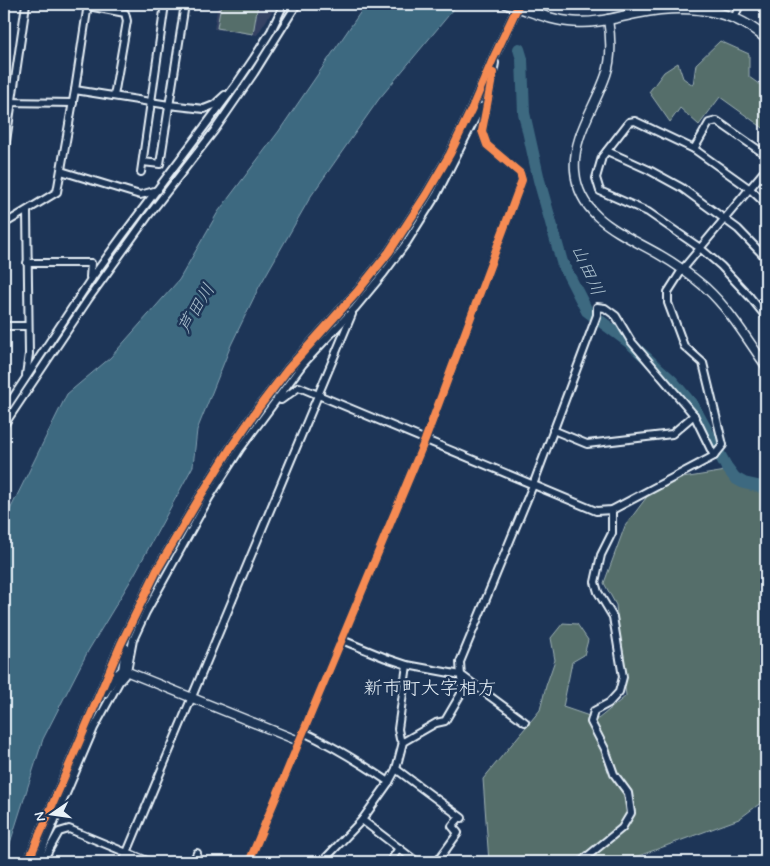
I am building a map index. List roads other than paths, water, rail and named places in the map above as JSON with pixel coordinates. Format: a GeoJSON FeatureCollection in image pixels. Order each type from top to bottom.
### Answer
{"type":"FeatureCollection","features":[{"type":"Feature","properties":{"kind":"main road"},"geometry":{"type":"LineString","coordinates":[[507,4],[519,5],[540,15],[573,22],[591,22],[675,8],[711,11],[745,23],[766,38]]}},
{"type":"Feature","properties":{"kind":"street"},"geometry":{"type":"LineString","coordinates":[[4,155],[7,102],[26,4]]}},
{"type":"Feature","properties":{"kind":"street"},"geometry":{"type":"LineString","coordinates":[[142,172],[165,4]]}},
{"type":"Feature","properties":{"kind":"street"},"geometry":{"type":"LineString","coordinates":[[143,162],[160,164],[185,4]]}},
{"type":"Feature","properties":{"kind":"street"},"geometry":{"type":"LineString","coordinates":[[4,411],[91,279],[235,86],[271,32],[284,4]]}},
{"type":"Feature","properties":{"kind":"street"},"geometry":{"type":"LineString","coordinates":[[4,425],[89,298],[148,216],[214,131],[298,4]]}},
{"type":"Feature","properties":{"kind":"street"},"geometry":{"type":"LineString","coordinates":[[734,19],[740,4]]}},
{"type":"Feature","properties":{"kind":"street"},"geometry":{"type":"LineString","coordinates":[[4,224],[57,192],[88,5],[125,13],[127,21],[114,96]]}},
{"type":"Feature","properties":{"kind":"street"},"geometry":{"type":"LineString","coordinates":[[28,862],[121,644],[157,570],[230,449],[259,407],[288,370],[357,292],[389,252],[426,195],[450,154],[519,5]]}},
{"type":"Feature","properties":{"kind":"street"},"geometry":{"type":"LineString","coordinates":[[608,19],[611,35],[610,63],[577,144],[574,157],[575,173],[583,198],[591,210],[616,231],[662,256],[706,288],[726,309],[766,366]]}},
{"type":"Feature","properties":{"kind":"street"},"geometry":{"type":"LineString","coordinates":[[249,862],[425,440],[522,180],[520,173],[487,145],[482,130],[495,63],[493,59]]}},
{"type":"Feature","properties":{"kind":"street"},"geometry":{"type":"LineString","coordinates":[[75,90],[204,109],[214,105],[251,73],[254,73]]}},
{"type":"Feature","properties":{"kind":"street"},"geometry":{"type":"LineString","coordinates":[[7,102],[73,103]]}},
{"type":"Feature","properties":{"kind":"street"},"geometry":{"type":"LineString","coordinates":[[99,695],[104,693],[114,678],[125,670],[133,640],[146,612],[209,498],[240,449],[303,364],[355,308],[407,242],[437,194],[481,107],[486,106]]}},
{"type":"Feature","properties":{"kind":"street"},"geometry":{"type":"LineString","coordinates":[[766,204],[750,189],[694,149],[635,121],[629,122],[606,151],[602,157],[596,178],[600,191],[648,212],[700,248],[721,266],[766,317]]}},
{"type":"Feature","properties":{"kind":"street"},"geometry":{"type":"LineString","coordinates":[[694,149],[709,123],[717,121],[766,155]]}},
{"type":"Feature","properties":{"kind":"street"},"geometry":{"type":"LineString","coordinates":[[606,151],[649,170],[682,188],[738,229],[766,258]]}},
{"type":"Feature","properties":{"kind":"street"},"geometry":{"type":"LineString","coordinates":[[277,398],[281,400],[299,388],[596,511],[612,510],[714,456],[723,445],[703,363],[684,346],[668,303],[668,292],[682,270],[766,170]]}},
{"type":"Feature","properties":{"kind":"street"},"geometry":{"type":"LineString","coordinates":[[61,171],[140,195],[158,190]]}},
{"type":"Feature","properties":{"kind":"street"},"geometry":{"type":"LineString","coordinates":[[26,211],[29,354],[26,376]]}},
{"type":"Feature","properties":{"kind":"street"},"geometry":{"type":"LineString","coordinates":[[27,263],[91,263],[91,279]]}},
{"type":"Feature","properties":{"kind":"street"},"geometry":{"type":"LineString","coordinates":[[123,862],[355,308]]}},
{"type":"Feature","properties":{"kind":"street"},"geometry":{"type":"LineString","coordinates":[[322,862],[362,820],[389,782],[396,769],[404,742],[436,723],[445,721],[462,692],[460,662],[533,485],[597,315],[597,308],[605,308],[616,316],[631,340],[694,415],[714,456]]}},
{"type":"Feature","properties":{"kind":"street"},"geometry":{"type":"LineString","coordinates":[[4,326],[28,326]]}},
{"type":"Feature","properties":{"kind":"street"},"geometry":{"type":"LineString","coordinates":[[553,430],[587,444],[672,434],[694,415]]}},
{"type":"Feature","properties":{"kind":"street"},"geometry":{"type":"LineString","coordinates":[[583,862],[584,859],[622,828],[631,813],[628,793],[614,774],[605,749],[591,722],[594,711],[609,703],[619,692],[623,677],[614,617],[598,592],[595,582],[600,555],[612,533],[612,510]]}},
{"type":"Feature","properties":{"kind":"street"},"geometry":{"type":"LineString","coordinates":[[342,640],[407,665],[461,675],[525,722]]}},
{"type":"Feature","properties":{"kind":"street"},"geometry":{"type":"LineString","coordinates":[[37,862],[94,728],[119,682],[125,675],[126,648],[121,644]]}},
{"type":"Feature","properties":{"kind":"street"},"geometry":{"type":"LineString","coordinates":[[404,742],[400,739],[398,729],[407,665]]}},
{"type":"Feature","properties":{"kind":"street"},"geometry":{"type":"LineString","coordinates":[[125,670],[299,741]]}},
{"type":"Feature","properties":{"kind":"street"},"geometry":{"type":"LineString","coordinates":[[303,732],[351,756],[389,782]]}},
{"type":"Feature","properties":{"kind":"street"},"geometry":{"type":"LineString","coordinates":[[396,769],[461,817],[452,826],[458,833],[437,862]]}},
{"type":"Feature","properties":{"kind":"street"},"geometry":{"type":"LineString","coordinates":[[362,820],[418,862]]}},
{"type":"Feature","properties":{"kind":"street"},"geometry":{"type":"LineString","coordinates":[[52,862],[44,859],[59,832],[69,829],[127,853],[139,860],[148,862]]}},
{"type":"Feature","properties":{"kind":"street"},"geometry":{"type":"LineString","coordinates":[[390,862],[399,848]]}},
{"type":"Feature","properties":{"kind":"street"},"geometry":{"type":"LineString","coordinates":[[194,862],[197,853]]}},
{"type":"Feature","properties":{"kind":"water","name":"芦田川"},"geometry":{"type":"Polygon","coordinates":[[[366,4],[458,4],[379,99],[311,196],[259,287],[231,345],[197,430],[193,466],[134,575],[88,651],[43,739],[4,862],[4,522],[67,394],[110,358],[179,280],[218,212],[279,131],[366,4]]]}},
{"type":"Feature","properties":{"kind":"waterway","name":"山田川"},"geometry":{"type":"LineString","coordinates":[[519,49],[522,59],[524,113],[539,180],[562,262],[587,311],[630,343],[672,381],[694,407],[726,466],[735,478],[744,483],[766,488]]}},
{"type":"Feature","properties":{"kind":"district","name":"新市町大字相方"},"geometry":{"type":"Point","coordinates":[430,687]}}]}
